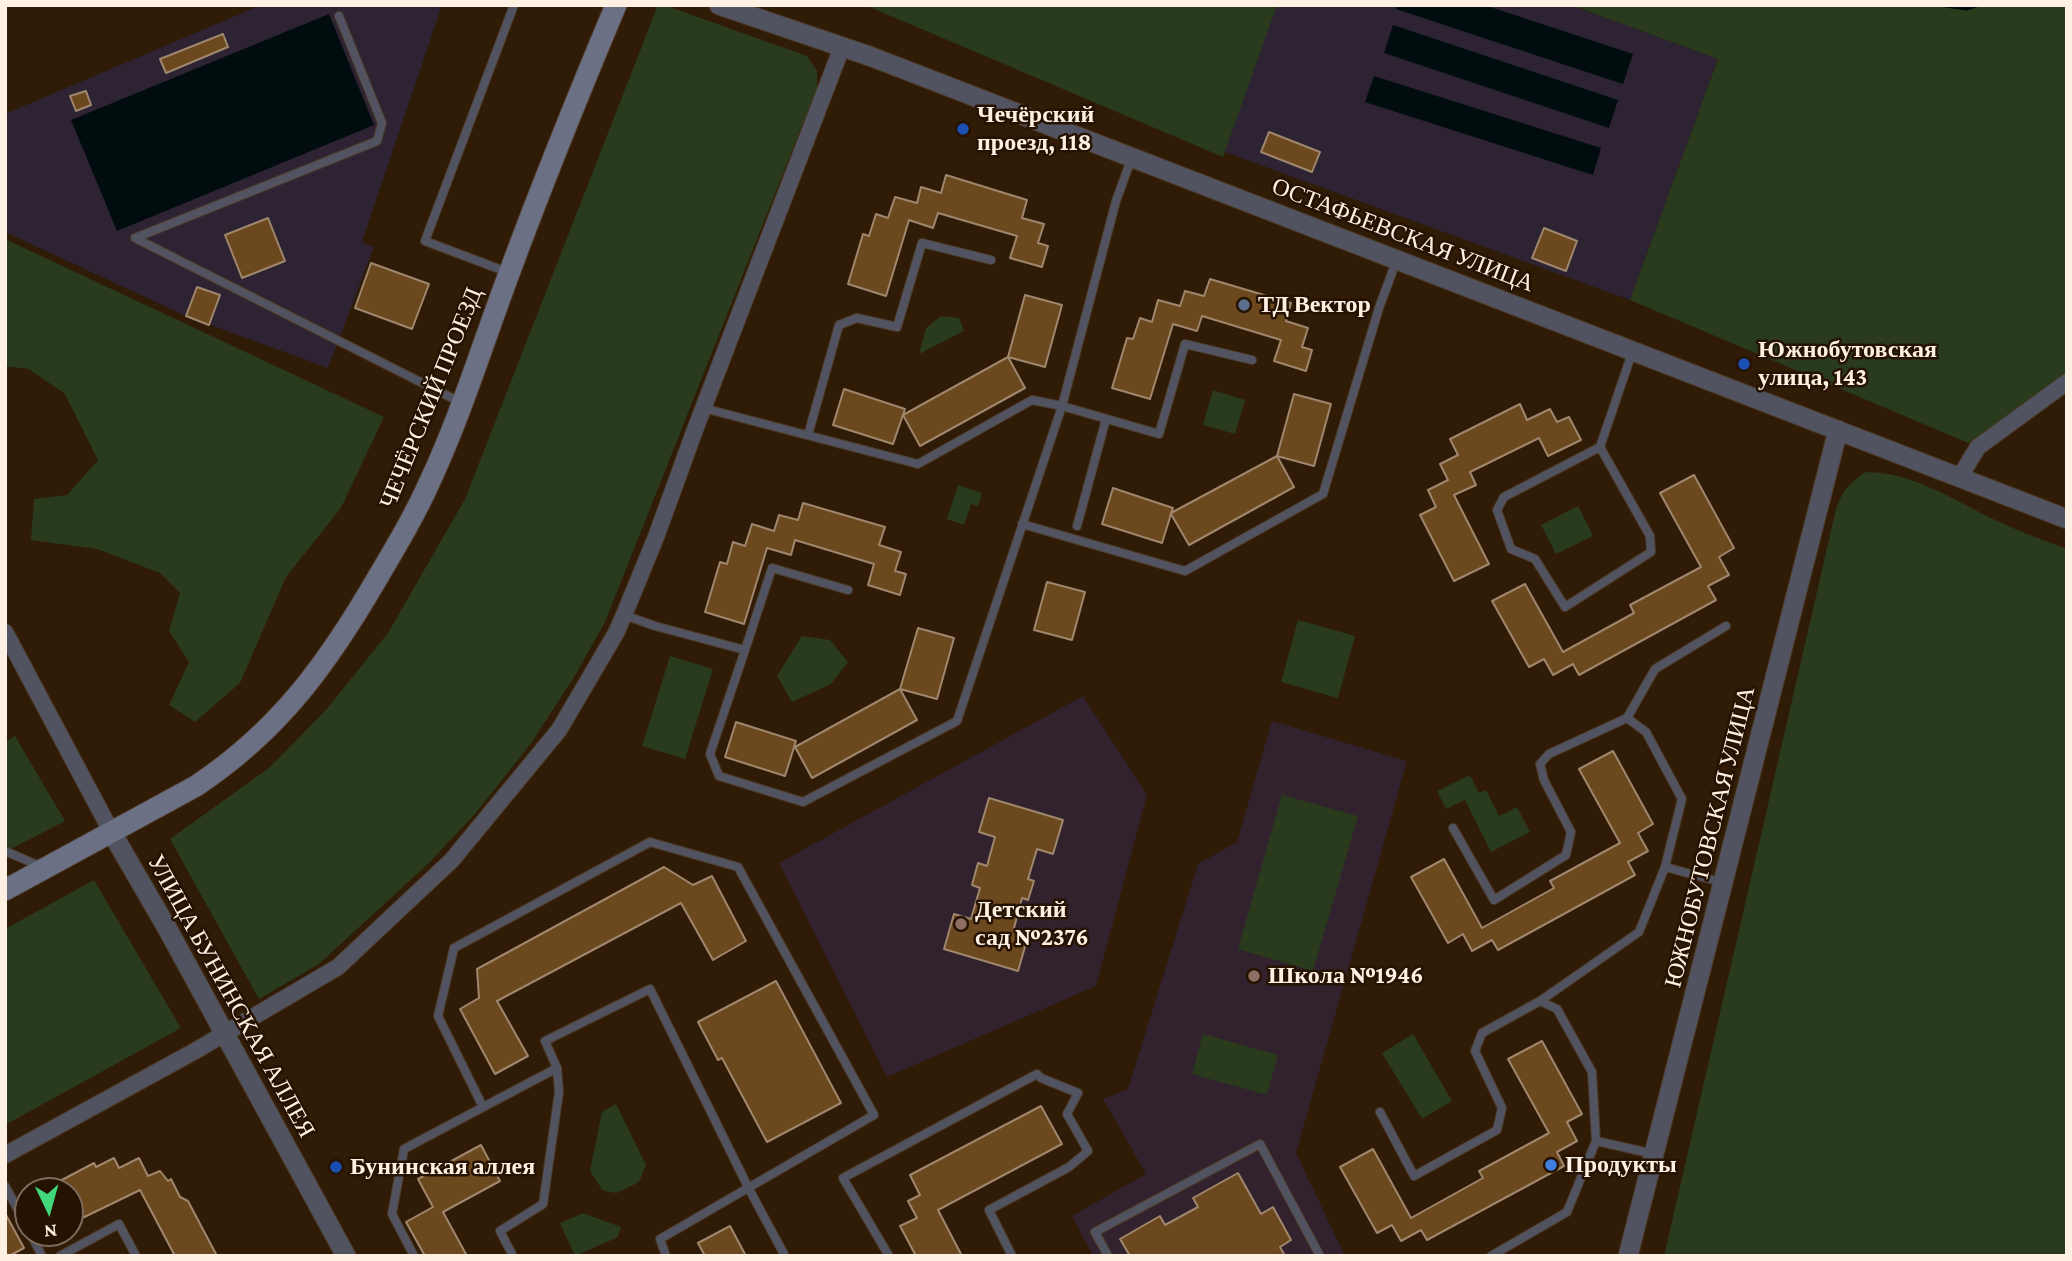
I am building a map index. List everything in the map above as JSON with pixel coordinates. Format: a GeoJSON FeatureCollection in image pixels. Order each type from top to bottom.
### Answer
{"type":"FeatureCollection","features":[{"type":"Feature","properties":{"kind":"main road","name":"ЧЕЧЁРСКИЙ ПРОЕЗД"},"geometry":{"type":"LineString","coordinates":[[5,890],[196,786],[234,760],[287,709],[324,664],[410,523],[432,479],[509,273],[616,5]]}},
{"type":"Feature","properties":{"kind":"street","name":"ОСТАФЬЕВСКАЯ УЛИЦА"},"geometry":{"type":"LineString","coordinates":[[719,5],[842,47],[1132,157],[2067,519]]}},
{"type":"Feature","properties":{"kind":"street"},"geometry":{"type":"LineString","coordinates":[[5,1155],[195,1051],[338,967],[452,860],[559,730],[624,615],[842,47]]}},
{"type":"Feature","properties":{"kind":"street"},"geometry":{"type":"LineString","coordinates":[[1959,478],[1978,447],[2067,382]]}},
{"type":"Feature","properties":{"kind":"street","name":"ЮЖНОБУТОВСКАЯ УЛИЦА"},"geometry":{"type":"LineString","coordinates":[[1628,1256],[1838,430]]}},
{"type":"Feature","properties":{"kind":"street"},"geometry":{"type":"LineString","coordinates":[[5,632],[112,833]]}},
{"type":"Feature","properties":{"kind":"street","name":"УЛИЦА БУНИНСКАЯ АЛЛЕЯ"},"geometry":{"type":"LineString","coordinates":[[112,833],[346,1256]]}},
{"type":"Feature","properties":{"kind":"lane"},"geometry":{"type":"LineString","coordinates":[[509,273],[425,241],[514,5]]}},
{"type":"Feature","properties":{"kind":"lane"},"geometry":{"type":"LineString","coordinates":[[339,16],[382,124],[377,141],[135,238],[462,403]]}},
{"type":"Feature","properties":{"kind":"lane"},"geometry":{"type":"LineString","coordinates":[[848,590],[772,568],[710,754],[719,776],[803,802],[957,721],[1062,406],[1116,201],[1132,157]]}},
{"type":"Feature","properties":{"kind":"lane"},"geometry":{"type":"LineString","coordinates":[[808,435],[839,325],[858,318],[897,327],[922,243],[991,260]]}},
{"type":"Feature","properties":{"kind":"lane"},"geometry":{"type":"LineString","coordinates":[[1022,524],[1185,571],[1323,494],[1379,308],[1397,259]]}},
{"type":"Feature","properties":{"kind":"lane"},"geometry":{"type":"LineString","coordinates":[[703,408],[918,464],[1032,400],[1159,434],[1185,344],[1252,360]]}},
{"type":"Feature","properties":{"kind":"lane"},"geometry":{"type":"LineString","coordinates":[[1600,447],[1650,536],[1651,552],[1564,607],[1535,559],[1511,549],[1497,510],[1504,496],[1600,447],[1633,350]]}},
{"type":"Feature","properties":{"kind":"lane"},"geometry":{"type":"LineString","coordinates":[[1077,526],[1106,419]]}},
{"type":"Feature","properties":{"kind":"lane"},"geometry":{"type":"LineString","coordinates":[[624,615],[745,650]]}},
{"type":"Feature","properties":{"kind":"lane"},"geometry":{"type":"LineString","coordinates":[[1453,828],[1494,900],[1566,855],[1571,832],[1544,780],[1540,764],[1549,754],[1627,718],[1655,669],[1726,626]]}},
{"type":"Feature","properties":{"kind":"lane"},"geometry":{"type":"LineString","coordinates":[[1380,1112],[1414,1176],[1497,1130],[1503,1108],[1475,1051],[1482,1033],[1540,1001],[1639,932],[1665,867],[1682,799],[1646,732],[1627,718]]}},
{"type":"Feature","properties":{"kind":"lane"},"geometry":{"type":"LineString","coordinates":[[483,1107],[438,1016],[454,948],[650,842],[738,867],[874,1115],[660,1239],[666,1256]]}},
{"type":"Feature","properties":{"kind":"lane"},"geometry":{"type":"LineString","coordinates":[[5,851],[45,869]]}},
{"type":"Feature","properties":{"kind":"lane"},"geometry":{"type":"LineString","coordinates":[[1665,867],[1724,883]]}},
{"type":"Feature","properties":{"kind":"lane"},"geometry":{"type":"LineString","coordinates":[[513,1256],[500,1231],[543,1204],[559,1092],[557,1068],[545,1041],[650,989],[785,1256]]}},
{"type":"Feature","properties":{"kind":"lane"},"geometry":{"type":"LineString","coordinates":[[1491,1256],[1567,1212],[1596,1141],[1592,1072],[1556,1009],[1540,1001]]}},
{"type":"Feature","properties":{"kind":"lane"},"geometry":{"type":"LineString","coordinates":[[414,1256],[391,1213],[404,1149],[557,1068]]}},
{"type":"Feature","properties":{"kind":"lane"},"geometry":{"type":"LineString","coordinates":[[889,1256],[843,1178],[1037,1074],[1078,1093],[1067,1114],[1088,1151],[1069,1167],[989,1210],[1012,1256]]}},
{"type":"Feature","properties":{"kind":"lane"},"geometry":{"type":"LineString","coordinates":[[1596,1141],[1654,1154]]}},
{"type":"Feature","properties":{"kind":"lane"},"geometry":{"type":"LineString","coordinates":[[1108,1256],[1096,1232],[1260,1144],[1320,1256]]}},
{"type":"Feature","properties":{"kind":"lane"},"geometry":{"type":"LineString","coordinates":[[5,1186],[14,1203]]}},
{"type":"Feature","properties":{"kind":"lane"},"geometry":{"type":"LineString","coordinates":[[60,1256],[119,1224],[136,1256]]}},
{"type":"Feature","properties":{"kind":"shaded area"},"geometry":{"type":"Polygon","coordinates":[[[261,5],[442,5],[362,242],[374,247],[328,368],[186,316],[5,232],[5,114],[261,5]]]}},
{"type":"Feature","properties":{"kind":"shaded area"},"geometry":{"type":"Polygon","coordinates":[[[1276,5],[1571,5],[1718,59],[1630,300],[1222,151],[1276,5]]]}},
{"type":"Feature","properties":{"kind":"shaded area"},"geometry":{"type":"Polygon","coordinates":[[[1398,5],[1484,5],[1633,54],[1623,84],[1396,9],[1398,5]]]}},
{"type":"Feature","properties":{"kind":"shaded area"},"geometry":{"type":"Polygon","coordinates":[[[329,14],[374,125],[117,231],[71,120],[329,14]]]}},
{"type":"Feature","properties":{"kind":"shaded area"},"geometry":{"type":"Polygon","coordinates":[[[1393,25],[1618,100],[1609,128],[1384,53],[1393,25]]]}},
{"type":"Feature","properties":{"kind":"shaded area"},"geometry":{"type":"Polygon","coordinates":[[[1374,76],[1601,148],[1593,175],[1365,102],[1374,76]]]}},
{"type":"Feature","properties":{"kind":"shaded area","name":"Детский сад №2376"},"geometry":{"type":"Polygon","coordinates":[[[1083,696],[1147,795],[1096,986],[887,1077],[779,863],[1083,696]]]}},
{"type":"Feature","properties":{"kind":"shaded area","name":"Школа №1946"},"geometry":{"type":"Polygon","coordinates":[[[1272,721],[1407,761],[1296,1153],[1345,1256],[1093,1256],[1072,1216],[1146,1174],[1103,1099],[1128,1089],[1198,864],[1237,842],[1272,721]]]}},
{"type":"Feature","properties":{"kind":"green space"},"geometry":{"type":"Polygon","coordinates":[[[658,5],[807,56],[817,71],[817,88],[605,622],[576,674],[532,742],[475,814],[429,863],[319,964],[259,999],[170,839],[269,768],[325,711],[388,633],[465,499],[658,5]]]}},
{"type":"Feature","properties":{"kind":"green space"},"geometry":{"type":"Polygon","coordinates":[[[865,5],[1277,5],[1223,157],[865,5]]]}},
{"type":"Feature","properties":{"kind":"green space"},"geometry":{"type":"Polygon","coordinates":[[[1571,5],[2067,5],[2067,381],[1973,445],[1630,300],[1718,59],[1571,5]]]}},
{"type":"Feature","properties":{"kind":"green space"},"geometry":{"type":"Polygon","coordinates":[[[5,239],[384,417],[341,508],[286,577],[240,683],[195,722],[169,705],[189,662],[169,631],[180,593],[160,573],[97,549],[31,540],[34,499],[67,495],[98,460],[65,394],[29,369],[5,366],[5,239]]]}},
{"type":"Feature","properties":{"kind":"green space"},"geometry":{"type":"Polygon","coordinates":[[[941,316],[959,318],[964,331],[919,354],[926,328],[941,316]]]}},
{"type":"Feature","properties":{"kind":"green space"},"geometry":{"type":"Polygon","coordinates":[[[1213,390],[1245,400],[1235,434],[1203,425],[1213,390]]]}},
{"type":"Feature","properties":{"kind":"green space"},"geometry":{"type":"Polygon","coordinates":[[[1866,472],[1885,473],[1921,484],[2006,525],[2067,549],[2067,1256],[1664,1256],[1836,509],[1847,488],[1866,472]]]}},
{"type":"Feature","properties":{"kind":"green space"},"geometry":{"type":"Polygon","coordinates":[[[958,485],[982,493],[978,506],[971,504],[964,525],[947,519],[958,485]]]}},
{"type":"Feature","properties":{"kind":"green space"},"geometry":{"type":"Polygon","coordinates":[[[1578,506],[1593,536],[1556,554],[1541,525],[1578,506]]]}},
{"type":"Feature","properties":{"kind":"green space"},"geometry":{"type":"Polygon","coordinates":[[[1298,620],[1355,636],[1338,698],[1281,682],[1298,620]]]}},
{"type":"Feature","properties":{"kind":"green space"},"geometry":{"type":"Polygon","coordinates":[[[802,636],[830,640],[848,662],[831,684],[792,702],[777,676],[802,636]]]}},
{"type":"Feature","properties":{"kind":"green space"},"geometry":{"type":"Polygon","coordinates":[[[670,656],[713,669],[685,759],[642,746],[670,656]]]}},
{"type":"Feature","properties":{"kind":"green space"},"geometry":{"type":"Polygon","coordinates":[[[15,736],[65,821],[5,852],[5,742],[15,736]]]}},
{"type":"Feature","properties":{"kind":"green space"},"geometry":{"type":"Polygon","coordinates":[[[1470,775],[1479,793],[1486,790],[1499,816],[1517,807],[1530,832],[1491,852],[1465,800],[1446,809],[1437,791],[1470,775]]]}},
{"type":"Feature","properties":{"kind":"green space"},"geometry":{"type":"Polygon","coordinates":[[[1282,795],[1358,816],[1313,971],[1238,949],[1282,795]]]}},
{"type":"Feature","properties":{"kind":"green space"},"geometry":{"type":"Polygon","coordinates":[[[94,880],[181,1028],[5,1125],[5,929],[94,880]]]}},
{"type":"Feature","properties":{"kind":"green space"},"geometry":{"type":"Polygon","coordinates":[[[1203,1034],[1278,1055],[1267,1095],[1192,1074],[1203,1034]]]}},
{"type":"Feature","properties":{"kind":"green space"},"geometry":{"type":"Polygon","coordinates":[[[1413,1034],[1452,1101],[1422,1119],[1382,1053],[1413,1034]]]}},
{"type":"Feature","properties":{"kind":"green space"},"geometry":{"type":"Polygon","coordinates":[[[616,1104],[646,1165],[639,1182],[617,1193],[603,1191],[590,1171],[602,1112],[616,1104]]]}},
{"type":"Feature","properties":{"kind":"green space"},"geometry":{"type":"Polygon","coordinates":[[[583,1213],[621,1227],[618,1237],[575,1256],[560,1223],[583,1213]]]}},
{"type":"Feature","properties":{"kind":"building"},"geometry":{"type":"Polygon","coordinates":[[[223,34],[228,47],[166,73],[160,59],[223,34]]]}},
{"type":"Feature","properties":{"kind":"building"},"geometry":{"type":"Polygon","coordinates":[[[86,91],[91,105],[76,111],[70,96],[86,91]]]}},
{"type":"Feature","properties":{"kind":"building"},"geometry":{"type":"Polygon","coordinates":[[[1269,132],[1320,152],[1312,172],[1261,152],[1269,132]]]}},
{"type":"Feature","properties":{"kind":"building"},"geometry":{"type":"Polygon","coordinates":[[[946,175],[1027,200],[1022,218],[1044,224],[1038,243],[1048,246],[1042,267],[1010,258],[1017,236],[938,213],[933,228],[909,220],[886,296],[848,284],[863,234],[869,236],[876,214],[888,218],[895,197],[917,203],[921,187],[941,193],[946,175]]]}},
{"type":"Feature","properties":{"kind":"building"},"geometry":{"type":"Polygon","coordinates":[[[268,218],[285,261],[242,278],[225,235],[268,218]]]}},
{"type":"Feature","properties":{"kind":"building"},"geometry":{"type":"Polygon","coordinates":[[[1544,228],[1577,241],[1566,271],[1532,258],[1544,228]]]}},
{"type":"Feature","properties":{"kind":"building"},"geometry":{"type":"Polygon","coordinates":[[[371,263],[429,284],[412,329],[355,308],[371,263]]]}},
{"type":"Feature","properties":{"kind":"building"},"geometry":{"type":"Polygon","coordinates":[[[1210,279],[1291,303],[1286,321],[1308,328],[1302,347],[1312,350],[1306,371],[1274,361],[1281,340],[1202,316],[1197,331],[1173,324],[1150,399],[1112,388],[1127,338],[1133,339],[1140,318],[1152,322],[1158,300],[1180,306],[1185,291],[1204,296],[1210,279]]]}},
{"type":"Feature","properties":{"kind":"building"},"geometry":{"type":"Polygon","coordinates":[[[197,287],[220,295],[209,325],[186,316],[197,287]]]}},
{"type":"Feature","properties":{"kind":"building"},"geometry":{"type":"Polygon","coordinates":[[[1025,295],[1062,305],[1045,367],[1008,357],[1025,295]]]}},
{"type":"Feature","properties":{"kind":"building"},"geometry":{"type":"Polygon","coordinates":[[[1008,357],[1025,388],[920,446],[903,415],[1008,357]]]}},
{"type":"Feature","properties":{"kind":"building"},"geometry":{"type":"Polygon","coordinates":[[[844,389],[905,409],[893,444],[833,425],[844,389]]]}},
{"type":"Feature","properties":{"kind":"building"},"geometry":{"type":"Polygon","coordinates":[[[1294,394],[1331,404],[1314,466],[1277,456],[1294,394]]]}},
{"type":"Feature","properties":{"kind":"building"},"geometry":{"type":"Polygon","coordinates":[[[1520,404],[1527,420],[1550,409],[1557,422],[1569,417],[1581,440],[1548,456],[1539,438],[1470,472],[1476,485],[1454,495],[1489,564],[1454,581],[1420,515],[1436,507],[1428,490],[1448,480],[1440,464],[1458,455],[1450,439],[1520,404]]]}},
{"type":"Feature","properties":{"kind":"building"},"geometry":{"type":"Polygon","coordinates":[[[1277,456],[1294,487],[1189,545],[1171,514],[1162,543],[1102,524],[1113,488],[1173,508],[1171,513],[1277,456]]]}},
{"type":"Feature","properties":{"kind":"building"},"geometry":{"type":"Polygon","coordinates":[[[1694,475],[1734,548],[1719,557],[1729,575],[1708,586],[1716,600],[1579,675],[1573,664],[1553,675],[1544,659],[1529,667],[1492,601],[1525,584],[1563,652],[1634,613],[1630,605],[1701,567],[1660,493],[1694,475]]]}},
{"type":"Feature","properties":{"kind":"building"},"geometry":{"type":"Polygon","coordinates":[[[803,503],[885,527],[879,545],[901,552],[895,571],[906,574],[900,595],[868,585],[874,564],[795,540],[791,555],[767,548],[744,624],[705,612],[720,562],[727,564],[733,542],[745,546],[752,524],[774,531],[779,515],[798,520],[803,503]]]}},
{"type":"Feature","properties":{"kind":"building"},"geometry":{"type":"Polygon","coordinates":[[[1047,582],[1085,592],[1072,640],[1034,630],[1047,582]]]}},
{"type":"Feature","properties":{"kind":"building"},"geometry":{"type":"Polygon","coordinates":[[[918,628],[954,638],[937,699],[900,689],[918,628]]]}},
{"type":"Feature","properties":{"kind":"building"},"geometry":{"type":"Polygon","coordinates":[[[900,689],[917,720],[812,778],[795,747],[900,689]]]}},
{"type":"Feature","properties":{"kind":"building"},"geometry":{"type":"Polygon","coordinates":[[[736,722],[796,741],[785,776],[725,757],[736,722]]]}},
{"type":"Feature","properties":{"kind":"building"},"geometry":{"type":"Polygon","coordinates":[[[1613,751],[1653,824],[1638,833],[1648,851],[1628,862],[1635,875],[1498,950],[1492,940],[1472,951],[1463,934],[1448,943],[1411,877],[1444,859],[1482,928],[1554,888],[1550,881],[1620,843],[1579,769],[1613,751]]]}},
{"type":"Feature","properties":{"kind":"building"},"geometry":{"type":"Polygon","coordinates":[[[989,798],[1063,820],[1053,854],[1037,849],[1028,879],[1034,881],[1028,900],[1022,898],[1014,928],[1029,933],[1018,971],[944,949],[954,914],[971,919],[980,888],[972,885],[978,863],[987,866],[995,837],[979,832],[989,798]]]}},
{"type":"Feature","properties":{"kind":"building"},"geometry":{"type":"Polygon","coordinates":[[[664,867],[693,885],[712,876],[746,941],[713,960],[681,903],[497,1001],[528,1056],[495,1074],[460,1009],[479,998],[477,969],[664,867]]]}},
{"type":"Feature","properties":{"kind":"building"},"geometry":{"type":"Polygon","coordinates":[[[776,981],[841,1103],[767,1142],[722,1058],[718,1060],[698,1022],[776,981]]]}},
{"type":"Feature","properties":{"kind":"building"},"geometry":{"type":"Polygon","coordinates":[[[1542,1041],[1582,1114],[1567,1122],[1577,1141],[1557,1152],[1564,1166],[1427,1240],[1421,1230],[1401,1241],[1392,1225],[1377,1233],[1340,1167],[1373,1149],[1411,1218],[1483,1178],[1479,1171],[1549,1133],[1508,1059],[1542,1041]]]}},
{"type":"Feature","properties":{"kind":"building"},"geometry":{"type":"Polygon","coordinates":[[[1041,1106],[1062,1144],[938,1210],[962,1256],[916,1256],[900,1226],[917,1218],[908,1201],[920,1195],[910,1175],[1041,1106]]]}},
{"type":"Feature","properties":{"kind":"building"},"geometry":{"type":"Polygon","coordinates":[[[481,1145],[500,1181],[443,1212],[467,1256],[425,1256],[406,1222],[433,1207],[418,1179],[481,1145]]]}},
{"type":"Feature","properties":{"kind":"building"},"geometry":{"type":"Polygon","coordinates":[[[114,1158],[119,1168],[139,1158],[148,1176],[160,1171],[168,1181],[171,1179],[180,1197],[188,1201],[217,1256],[175,1256],[140,1190],[84,1217],[84,1177],[68,1177],[94,1163],[96,1167],[114,1158]]]}},
{"type":"Feature","properties":{"kind":"building"},"geometry":{"type":"Polygon","coordinates":[[[1238,1173],[1261,1214],[1273,1207],[1291,1240],[1280,1247],[1285,1256],[1130,1256],[1120,1239],[1160,1216],[1165,1225],[1198,1207],[1193,1198],[1238,1173]]]}},
{"type":"Feature","properties":{"kind":"building"},"geometry":{"type":"Polygon","coordinates":[[[5,1213],[14,1230],[14,1247],[24,1248],[5,1256],[5,1213]]]}},
{"type":"Feature","properties":{"kind":"building"},"geometry":{"type":"Polygon","coordinates":[[[730,1226],[746,1256],[705,1256],[698,1243],[730,1226]]]}},
{"type":"Feature","properties":{"kind":"waterway"},"geometry":{"type":"LineString","coordinates":[[1946,5],[1966,8],[1976,5]]}},
{"type":"Feature","properties":{"kind":"place","name":"Чечёрский проезд, 118"},"geometry":{"type":"Point","coordinates":[963,129]}},
{"type":"Feature","properties":{"kind":"place","name":"ТД Вектор"},"geometry":{"type":"Point","coordinates":[1244,305]}},
{"type":"Feature","properties":{"kind":"place","name":"Южнобутовская улица, 143"},"geometry":{"type":"Point","coordinates":[1744,364]}},
{"type":"Feature","properties":{"kind":"place","name":"Детский сад №2376"},"geometry":{"type":"Point","coordinates":[961,924]}},
{"type":"Feature","properties":{"kind":"place","name":"Школа №1946"},"geometry":{"type":"Point","coordinates":[1254,976]}},
{"type":"Feature","properties":{"kind":"place","name":"Продукты"},"geometry":{"type":"Point","coordinates":[1551,1165]}},
{"type":"Feature","properties":{"kind":"place","name":"Бунинская аллея"},"geometry":{"type":"Point","coordinates":[336,1167]}}]}
